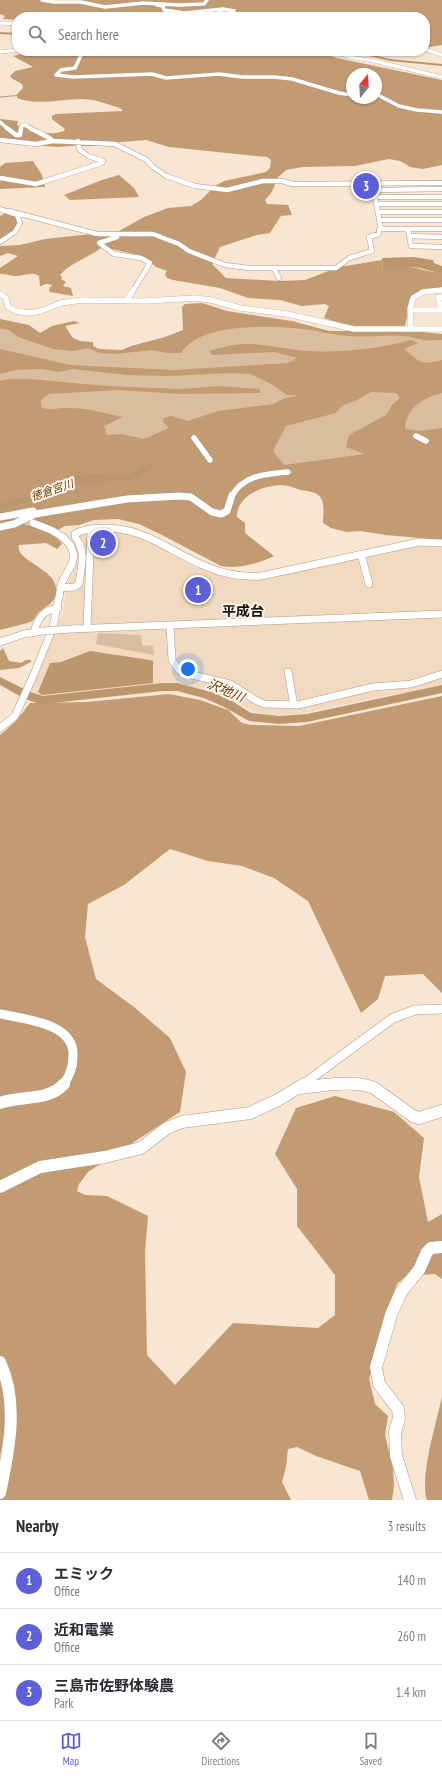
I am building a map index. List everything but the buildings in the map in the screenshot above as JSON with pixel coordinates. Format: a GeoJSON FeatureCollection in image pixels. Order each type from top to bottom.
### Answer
{"type":"FeatureCollection","features":[{"type":"Feature","properties":{"kind":"street"},"geometry":{"type":"LineString","coordinates":[[42,0],[54,2],[81,2],[105,7],[138,4],[193,5],[204,4],[207,0]]}},
{"type":"Feature","properties":{"kind":"street"},"geometry":{"type":"LineString","coordinates":[[138,4],[163,6],[164,10],[168,12]]}},
{"type":"Feature","properties":{"kind":"street"},"geometry":{"type":"LineString","coordinates":[[210,12],[222,10]]}},
{"type":"Feature","properties":{"kind":"street"},"geometry":{"type":"LineString","coordinates":[[195,12],[222,10],[234,12]]}},
{"type":"Feature","properties":{"kind":"street"},"geometry":{"type":"LineString","coordinates":[[0,23],[12,24]]}},
{"type":"Feature","properties":{"kind":"street"},"geometry":{"type":"LineString","coordinates":[[0,52],[12,51]]}},
{"type":"Feature","properties":{"kind":"street"},"geometry":{"type":"LineString","coordinates":[[430,51],[441,55]]}},
{"type":"Feature","properties":{"kind":"street"},"geometry":{"type":"LineString","coordinates":[[80,56],[79,62],[75,68],[61,70],[56,75],[73,77],[132,76],[152,74],[166,78],[220,74],[242,77],[274,77],[292,79],[346,94]]}},
{"type":"Feature","properties":{"kind":"street"},"geometry":{"type":"LineString","coordinates":[[346,56],[442,77]]}},
{"type":"Feature","properties":{"kind":"street"},"geometry":{"type":"LineString","coordinates":[[382,97],[399,106],[417,110],[442,112]]}},
{"type":"Feature","properties":{"kind":"street"},"geometry":{"type":"LineString","coordinates":[[0,122],[16,135],[20,135],[22,125],[24,125],[39,134],[52,138],[53,141]]}},
{"type":"Feature","properties":{"kind":"street"},"geometry":{"type":"LineString","coordinates":[[0,140],[36,144],[53,141],[107,143],[120,146],[147,160],[153,167],[166,176],[194,186],[227,190],[268,181],[282,181],[292,184],[372,182],[442,183]]}},
{"type":"Feature","properties":{"kind":"street"},"geometry":{"type":"LineString","coordinates":[[0,178],[36,184],[102,163],[103,161],[82,153],[79,149],[78,141]]}},
{"type":"Feature","properties":{"kind":"street"},"geometry":{"type":"LineString","coordinates":[[0,209],[97,234],[153,234],[179,244],[189,251],[225,265],[249,268],[339,267],[348,258],[372,251],[369,238],[378,235],[379,230],[381,229],[372,182]]}},
{"type":"Feature","properties":{"kind":"street"},"geometry":{"type":"LineString","coordinates":[[373,190],[442,189]]}},
{"type":"Feature","properties":{"kind":"street"},"geometry":{"type":"LineString","coordinates":[[374,196],[442,197]]}},
{"type":"Feature","properties":{"kind":"street"},"geometry":{"type":"LineString","coordinates":[[376,204],[442,204]]}},
{"type":"Feature","properties":{"kind":"street"},"geometry":{"type":"LineString","coordinates":[[0,242],[11,236],[20,226],[19,218],[10,211]]}},
{"type":"Feature","properties":{"kind":"street"},"geometry":{"type":"LineString","coordinates":[[378,212],[442,212]]}},
{"type":"Feature","properties":{"kind":"street"},"geometry":{"type":"LineString","coordinates":[[379,220],[442,220]]}},
{"type":"Feature","properties":{"kind":"street"},"geometry":{"type":"LineString","coordinates":[[381,229],[442,229]]}},
{"type":"Feature","properties":{"kind":"street"},"geometry":{"type":"LineString","coordinates":[[408,229],[411,246],[442,246]]}},
{"type":"Feature","properties":{"kind":"street"},"geometry":{"type":"LineString","coordinates":[[127,300],[150,263],[141,258],[114,254],[99,243],[102,241],[131,235],[133,233]]}},
{"type":"Feature","properties":{"kind":"street"},"geometry":{"type":"LineString","coordinates":[[409,236],[442,237]]}},
{"type":"Feature","properties":{"kind":"street"},"geometry":{"type":"LineString","coordinates":[[274,268],[279,278]]}},
{"type":"Feature","properties":{"kind":"street"},"geometry":{"type":"LineString","coordinates":[[411,328],[410,302],[415,296],[426,291],[442,290]]}},
{"type":"Feature","properties":{"kind":"street"},"geometry":{"type":"LineString","coordinates":[[0,294],[6,298],[8,307],[22,313],[35,312],[71,301],[202,298],[240,308],[287,314],[342,327],[376,329],[442,329]]}},
{"type":"Feature","properties":{"kind":"street"},"geometry":{"type":"LineString","coordinates":[[410,310],[442,310],[438,297],[442,297]]}},
{"type":"Feature","properties":{"kind":"street"},"geometry":{"type":"LineString","coordinates":[[416,436],[426,441]]}},
{"type":"Feature","properties":{"kind":"street"},"geometry":{"type":"LineString","coordinates":[[194,438],[210,460]]}},
{"type":"Feature","properties":{"kind":"street"},"geometry":{"type":"LineString","coordinates":[[0,517],[74,506],[102,504],[127,499],[185,496],[193,498],[204,506],[220,514],[227,512],[234,490],[247,480],[265,474],[288,472]]}},
{"type":"Feature","properties":{"kind":"street"},"geometry":{"type":"LineString","coordinates":[[0,527],[14,524],[35,514],[43,514],[74,506]]}},
{"type":"Feature","properties":{"kind":"street"},"geometry":{"type":"LineString","coordinates":[[0,517],[15,519]]}},
{"type":"Feature","properties":{"kind":"street"},"geometry":{"type":"LineString","coordinates":[[0,728],[15,716],[19,708],[54,623],[62,580],[74,561],[75,554],[72,547],[63,537],[52,530],[33,523]]}},
{"type":"Feature","properties":{"kind":"street"},"geometry":{"type":"LineString","coordinates":[[60,588],[75,587],[78,584],[83,552],[81,544],[76,540],[75,534],[82,530],[122,528],[133,531],[221,573],[243,577],[261,576],[412,543],[442,543]]}},
{"type":"Feature","properties":{"kind":"street"},"geometry":{"type":"LineString","coordinates":[[87,628],[91,529]]}},
{"type":"Feature","properties":{"kind":"street"},"geometry":{"type":"LineString","coordinates":[[361,554],[369,584]]}},
{"type":"Feature","properties":{"kind":"street"},"geometry":{"type":"LineString","coordinates":[[34,633],[39,618],[46,610],[58,608]]}},
{"type":"Feature","properties":{"kind":"street"},"geometry":{"type":"LineString","coordinates":[[0,642],[43,631],[87,628],[170,626],[442,614]]}},
{"type":"Feature","properties":{"kind":"street"},"geometry":{"type":"LineString","coordinates":[[170,626],[172,660],[179,670],[188,674],[230,684],[257,701],[265,704],[294,705],[373,686],[411,684],[442,674]]}},
{"type":"Feature","properties":{"kind":"street"},"geometry":{"type":"LineString","coordinates":[[288,672],[294,705]]}},
{"type":"Feature","properties":{"kind":"street"},"geometry":{"type":"LineString","coordinates":[[0,1187],[40,1167],[105,1157],[141,1148],[167,1128],[182,1122],[250,1113],[260,1110],[299,1088],[379,1026],[399,1014],[416,1009],[442,1010]]}},
{"type":"Feature","properties":{"kind":"street"},"geometry":{"type":"LineString","coordinates":[[0,1014],[50,1025],[62,1031],[71,1041],[74,1051],[72,1069],[60,1088],[45,1096],[9,1099],[0,1103]]}},
{"type":"Feature","properties":{"kind":"street"},"geometry":{"type":"LineString","coordinates":[[299,1088],[360,1083],[374,1088],[413,1116],[419,1118],[442,1111]]}},
{"type":"Feature","properties":{"kind":"street"},"geometry":{"type":"LineString","coordinates":[[410,1500],[396,1456],[396,1432],[399,1418],[398,1409],[379,1384],[376,1367],[391,1315],[401,1292],[419,1270],[427,1252],[431,1248],[442,1247]]}},
{"type":"Feature","properties":{"kind":"street"},"geometry":{"type":"LineString","coordinates":[[0,1362],[9,1382],[11,1398],[4,1476],[0,1493]]}},
{"type":"Feature","properties":{"kind":"shaded area"},"geometry":{"type":"Polygon","coordinates":[[[0,0],[442,0],[442,45],[430,47],[430,12],[235,12],[222,9],[203,12],[12,12],[12,20],[3,19],[5,16],[0,14],[0,0]]]}},
{"type":"Feature","properties":{"kind":"shaded area"},"geometry":{"type":"Polygon","coordinates":[[[13,56],[331,56],[442,80],[442,165],[423,169],[410,167],[400,161],[389,159],[355,166],[303,167],[286,170],[276,179],[272,191],[265,200],[267,204],[288,205],[292,215],[281,216],[270,233],[257,235],[220,247],[212,264],[226,278],[280,281],[305,280],[339,267],[382,260],[383,271],[403,266],[433,272],[442,272],[442,288],[426,291],[410,302],[405,326],[349,326],[324,318],[329,306],[325,304],[302,306],[280,300],[248,298],[220,288],[173,280],[167,278],[165,274],[167,271],[156,267],[143,256],[102,247],[69,267],[60,275],[62,277],[61,279],[66,282],[63,286],[71,288],[73,296],[50,292],[49,289],[52,285],[50,284],[40,287],[39,276],[34,274],[17,276],[0,274],[0,268],[18,256],[8,253],[0,256],[0,246],[20,245],[45,239],[119,231],[144,217],[168,208],[191,206],[201,200],[215,186],[224,181],[266,172],[270,168],[271,160],[267,157],[169,147],[146,140],[58,147],[0,142],[0,119],[18,121],[17,125],[40,132],[58,133],[64,131],[65,129],[52,119],[52,116],[56,114],[123,111],[120,108],[86,99],[32,102],[17,98],[17,94],[23,88],[22,84],[10,76],[15,71],[33,67],[13,56]]]}},
{"type":"Feature","properties":{"kind":"shaded area"},"geometry":{"type":"Polygon","coordinates":[[[33,161],[42,175],[45,187],[0,189],[0,167],[5,163],[33,161]]]}},
{"type":"Feature","properties":{"kind":"shaded area"},"geometry":{"type":"Polygon","coordinates":[[[119,175],[134,188],[139,197],[70,200],[64,195],[102,180],[119,175]]]}},
{"type":"Feature","properties":{"kind":"shaded area"},"geometry":{"type":"Polygon","coordinates":[[[7,212],[15,216],[18,224],[16,229],[0,239],[0,216],[7,212]]]}},
{"type":"Feature","properties":{"kind":"shaded area"},"geometry":{"type":"Polygon","coordinates":[[[413,257],[433,260],[434,263],[442,266],[442,272],[408,267],[383,272],[382,258],[413,257]]]}},
{"type":"Feature","properties":{"kind":"shaded area"},"geometry":{"type":"Polygon","coordinates":[[[202,303],[227,311],[292,321],[329,331],[414,331],[442,334],[442,340],[426,340],[408,336],[348,336],[311,330],[261,327],[222,330],[205,335],[191,342],[181,353],[167,353],[152,350],[114,354],[100,353],[87,348],[73,351],[53,349],[18,337],[9,330],[0,328],[0,319],[29,325],[40,333],[52,326],[74,321],[80,323],[65,326],[73,338],[80,341],[93,342],[93,346],[99,349],[122,350],[183,330],[182,307],[185,304],[202,303]]]}},
{"type":"Feature","properties":{"kind":"shaded area"},"geometry":{"type":"Polygon","coordinates":[[[249,324],[300,326],[341,333],[418,335],[442,334],[442,445],[242,483],[166,470],[0,388],[0,326],[92,348],[101,352],[125,350],[249,324]]]}},
{"type":"Feature","properties":{"kind":"shaded area"},"geometry":{"type":"Polygon","coordinates":[[[410,340],[418,343],[404,349],[417,360],[424,363],[429,363],[442,360],[442,393],[422,401],[412,409],[406,421],[405,429],[420,431],[442,428],[442,540],[360,531],[347,532],[331,528],[323,523],[323,504],[321,498],[317,494],[280,485],[265,487],[251,494],[241,503],[238,510],[237,517],[245,523],[245,533],[274,556],[248,565],[235,567],[221,566],[139,524],[118,519],[94,520],[79,525],[65,526],[58,530],[52,528],[47,531],[62,544],[57,549],[46,543],[19,545],[20,551],[24,557],[47,573],[53,580],[56,587],[54,600],[39,612],[31,622],[0,630],[0,381],[8,379],[30,379],[106,386],[180,389],[219,386],[259,389],[261,393],[181,394],[117,390],[49,394],[41,400],[41,407],[45,408],[82,409],[123,417],[104,426],[107,435],[121,434],[144,439],[169,428],[163,422],[164,418],[171,416],[188,421],[218,411],[274,404],[283,399],[298,395],[287,395],[271,384],[250,374],[231,373],[168,376],[126,375],[73,369],[59,372],[41,369],[16,370],[0,374],[0,349],[70,365],[174,370],[288,363],[297,358],[274,352],[212,355],[209,351],[238,344],[309,351],[334,351],[360,350],[410,340]],[[372,392],[344,405],[336,413],[286,426],[273,451],[284,465],[365,454],[346,447],[349,435],[386,415],[392,405],[400,398],[396,393],[372,392]]]}},
{"type":"Feature","properties":{"kind":"shaded area"},"geometry":{"type":"Polygon","coordinates":[[[93,474],[107,475],[106,482],[98,485],[80,485],[72,489],[60,480],[70,476],[93,474]]]}},
{"type":"Feature","properties":{"kind":"shaded area"},"geometry":{"type":"Polygon","coordinates":[[[118,525],[130,527],[217,569],[252,575],[401,542],[418,540],[442,541],[442,684],[417,692],[394,694],[298,714],[273,715],[255,712],[209,693],[181,684],[158,685],[41,699],[30,695],[48,644],[57,623],[62,617],[68,582],[79,559],[78,547],[70,537],[71,532],[78,528],[118,525]]]}},
{"type":"Feature","properties":{"kind":"shaded area"},"geometry":{"type":"Polygon","coordinates":[[[98,633],[141,635],[142,645],[153,646],[154,655],[96,644],[98,633]]]}},
{"type":"Feature","properties":{"kind":"shaded area"},"geometry":{"type":"Polygon","coordinates":[[[3,648],[9,661],[21,663],[26,660],[31,660],[31,662],[19,668],[0,670],[0,651],[3,648]]]}},
{"type":"Feature","properties":{"kind":"shaded area"},"geometry":{"type":"Polygon","coordinates":[[[90,651],[153,661],[153,683],[42,695],[38,692],[50,663],[61,662],[90,651]]]}},
{"type":"Feature","properties":{"kind":"shaded area"},"geometry":{"type":"Polygon","coordinates":[[[169,694],[200,700],[228,710],[242,723],[251,725],[299,726],[442,696],[442,993],[423,974],[385,976],[378,999],[361,1013],[308,901],[274,878],[242,866],[208,861],[170,849],[124,885],[88,904],[85,937],[96,979],[134,1007],[170,1038],[186,1072],[180,1112],[88,1172],[79,1184],[77,1191],[85,1195],[107,1196],[148,1216],[145,1252],[147,1355],[175,1385],[233,1323],[318,1328],[335,1315],[335,1275],[297,1226],[297,1189],[275,1154],[296,1108],[335,1096],[394,1112],[424,1138],[419,1177],[428,1222],[442,1214],[442,1279],[435,1274],[406,1276],[397,1284],[389,1306],[372,1372],[369,1378],[375,1404],[388,1416],[385,1435],[393,1469],[394,1486],[392,1500],[369,1500],[360,1471],[316,1456],[297,1447],[288,1449],[286,1467],[282,1482],[291,1500],[0,1500],[2,1488],[10,1466],[11,1455],[0,1453],[0,735],[16,721],[30,703],[87,702],[169,694]]]}},
{"type":"Feature","properties":{"kind":"shaded area"},"geometry":{"type":"Polygon","coordinates":[[[442,1396],[442,1500],[427,1500],[425,1478],[427,1464],[442,1396]]]}},
{"type":"Feature","properties":{"kind":"waterway"},"geometry":{"type":"LineString","coordinates":[[0,33],[12,34]]}},
{"type":"Feature","properties":{"kind":"waterway"},"geometry":{"type":"LineString","coordinates":[[373,56],[390,60],[442,65]]}},
{"type":"Feature","properties":{"kind":"waterway"},"geometry":{"type":"LineString","coordinates":[[0,97],[58,92],[123,90],[138,87],[154,91],[170,86]]}},
{"type":"Feature","properties":{"kind":"waterway","name":"徳倉宮川"},"geometry":{"type":"LineString","coordinates":[[0,505],[28,499],[77,481],[101,478],[131,478],[150,466]]}},
{"type":"Feature","properties":{"kind":"waterway","name":"沢地川"},"geometry":{"type":"LineString","coordinates":[[0,681],[26,695],[43,700],[163,687],[177,687],[207,695],[228,704],[249,717],[279,720],[307,718],[442,689]]}},
{"type":"Feature","properties":{"kind":"tunnel"},"geometry":{"type":"LineString","coordinates":[[15,519],[33,523]]}},
{"type":"Feature","properties":{"kind":"place","name":"三島市佐野体験農"},"geometry":{"type":"Point","coordinates":[366,186]}},
{"type":"Feature","properties":{"kind":"place","name":"近和電業"},"geometry":{"type":"Point","coordinates":[103,543]}},
{"type":"Feature","properties":{"kind":"place","name":"エミック"},"geometry":{"type":"Point","coordinates":[198,590]}},
{"type":"Feature","properties":{"kind":"district","name":"平成台"},"geometry":{"type":"Point","coordinates":[243,611]}}]}
